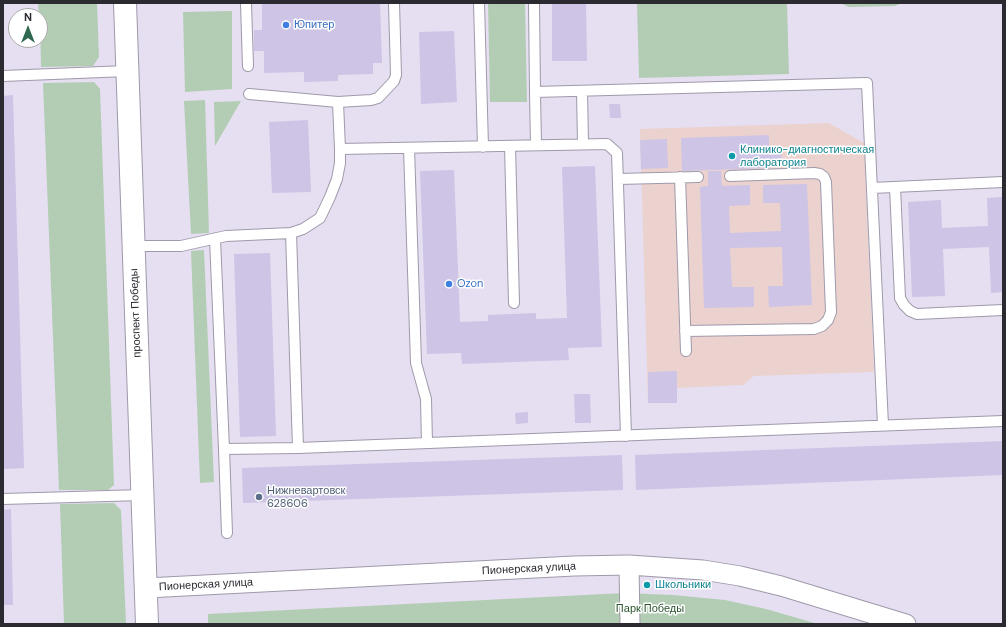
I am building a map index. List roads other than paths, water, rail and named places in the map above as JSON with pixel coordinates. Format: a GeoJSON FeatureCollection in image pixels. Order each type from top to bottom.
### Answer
{"type":"FeatureCollection","features":[{"type":"Feature","properties":{"kind":"main road","name":"проспект Победы"},"geometry":{"type":"LineString","coordinates":[[125,3],[147,624]]}},
{"type":"Feature","properties":{"kind":"street","name":"Пионерская улица"},"geometry":{"type":"LineString","coordinates":[[146,588],[574,566],[629,565],[703,570],[740,576],[781,586],[906,624]]}},
{"type":"Feature","properties":{"kind":"street"},"geometry":{"type":"LineString","coordinates":[[629,565],[630,624]]}},
{"type":"Feature","properties":{"kind":"lane"},"geometry":{"type":"LineString","coordinates":[[246,3],[248,66]]}},
{"type":"Feature","properties":{"kind":"lane"},"geometry":{"type":"LineString","coordinates":[[249,94],[338,102],[371,100],[378,98],[394,81],[396,75],[394,3]]}},
{"type":"Feature","properties":{"kind":"lane"},"geometry":{"type":"LineString","coordinates":[[479,3],[483,147]]}},
{"type":"Feature","properties":{"kind":"lane"},"geometry":{"type":"LineString","coordinates":[[534,3],[536,145]]}},
{"type":"Feature","properties":{"kind":"lane"},"geometry":{"type":"LineString","coordinates":[[3,76],[127,71]]}},
{"type":"Feature","properties":{"kind":"lane"},"geometry":{"type":"LineString","coordinates":[[535,92],[582,92],[627,89],[867,83],[883,425]]}},
{"type":"Feature","properties":{"kind":"lane"},"geometry":{"type":"LineString","coordinates":[[582,92],[583,144]]}},
{"type":"Feature","properties":{"kind":"lane"},"geometry":{"type":"LineString","coordinates":[[134,246],[181,246],[234,235],[291,233],[304,229],[320,218],[337,179],[340,162],[338,102]]}},
{"type":"Feature","properties":{"kind":"lane"},"geometry":{"type":"LineString","coordinates":[[340,149],[607,144],[617,153],[626,436]]}},
{"type":"Feature","properties":{"kind":"lane"},"geometry":{"type":"LineString","coordinates":[[510,146],[514,304]]}},
{"type":"Feature","properties":{"kind":"lane"},"geometry":{"type":"LineString","coordinates":[[409,148],[416,363],[426,399],[427,443]]}},
{"type":"Feature","properties":{"kind":"lane"},"geometry":{"type":"LineString","coordinates":[[685,331],[814,328],[822,326],[828,320],[831,312],[826,182],[824,177],[820,174],[814,173],[730,176]]}},
{"type":"Feature","properties":{"kind":"lane"},"geometry":{"type":"LineString","coordinates":[[680,177],[686,351]]}},
{"type":"Feature","properties":{"kind":"lane"},"geometry":{"type":"LineString","coordinates":[[618,179],[698,177]]}},
{"type":"Feature","properties":{"kind":"lane"},"geometry":{"type":"LineString","coordinates":[[872,188],[1003,182]]}},
{"type":"Feature","properties":{"kind":"lane"},"geometry":{"type":"LineString","coordinates":[[895,187],[900,298],[904,305],[910,311],[917,314],[1003,310]]}},
{"type":"Feature","properties":{"kind":"lane"},"geometry":{"type":"LineString","coordinates":[[291,233],[298,448]]}},
{"type":"Feature","properties":{"kind":"lane"},"geometry":{"type":"LineString","coordinates":[[215,239],[227,533]]}},
{"type":"Feature","properties":{"kind":"lane"},"geometry":{"type":"LineString","coordinates":[[224,449],[298,448],[1003,421]]}},
{"type":"Feature","properties":{"kind":"lane"},"geometry":{"type":"LineString","coordinates":[[3,499],[143,495]]}},
{"type":"Feature","properties":{"kind":"place","name":"Юпитер"},"geometry":{"type":"Point","coordinates":[286,25]}},
{"type":"Feature","properties":{"kind":"place","name":"Клинико-диагностическая лаборатория"},"geometry":{"type":"Point","coordinates":[732,156]}},
{"type":"Feature","properties":{"kind":"place","name":"Ozon"},"geometry":{"type":"Point","coordinates":[449,284]}},
{"type":"Feature","properties":{"kind":"place","name":"Нижневартовск 628606"},"geometry":{"type":"Point","coordinates":[259,497]}},
{"type":"Feature","properties":{"kind":"place","name":"Школьники"},"geometry":{"type":"Point","coordinates":[647,585]}},
{"type":"Feature","properties":{"kind":"park label","name":"Парк Победы"},"geometry":{"type":"Point","coordinates":[650,609]}}]}
